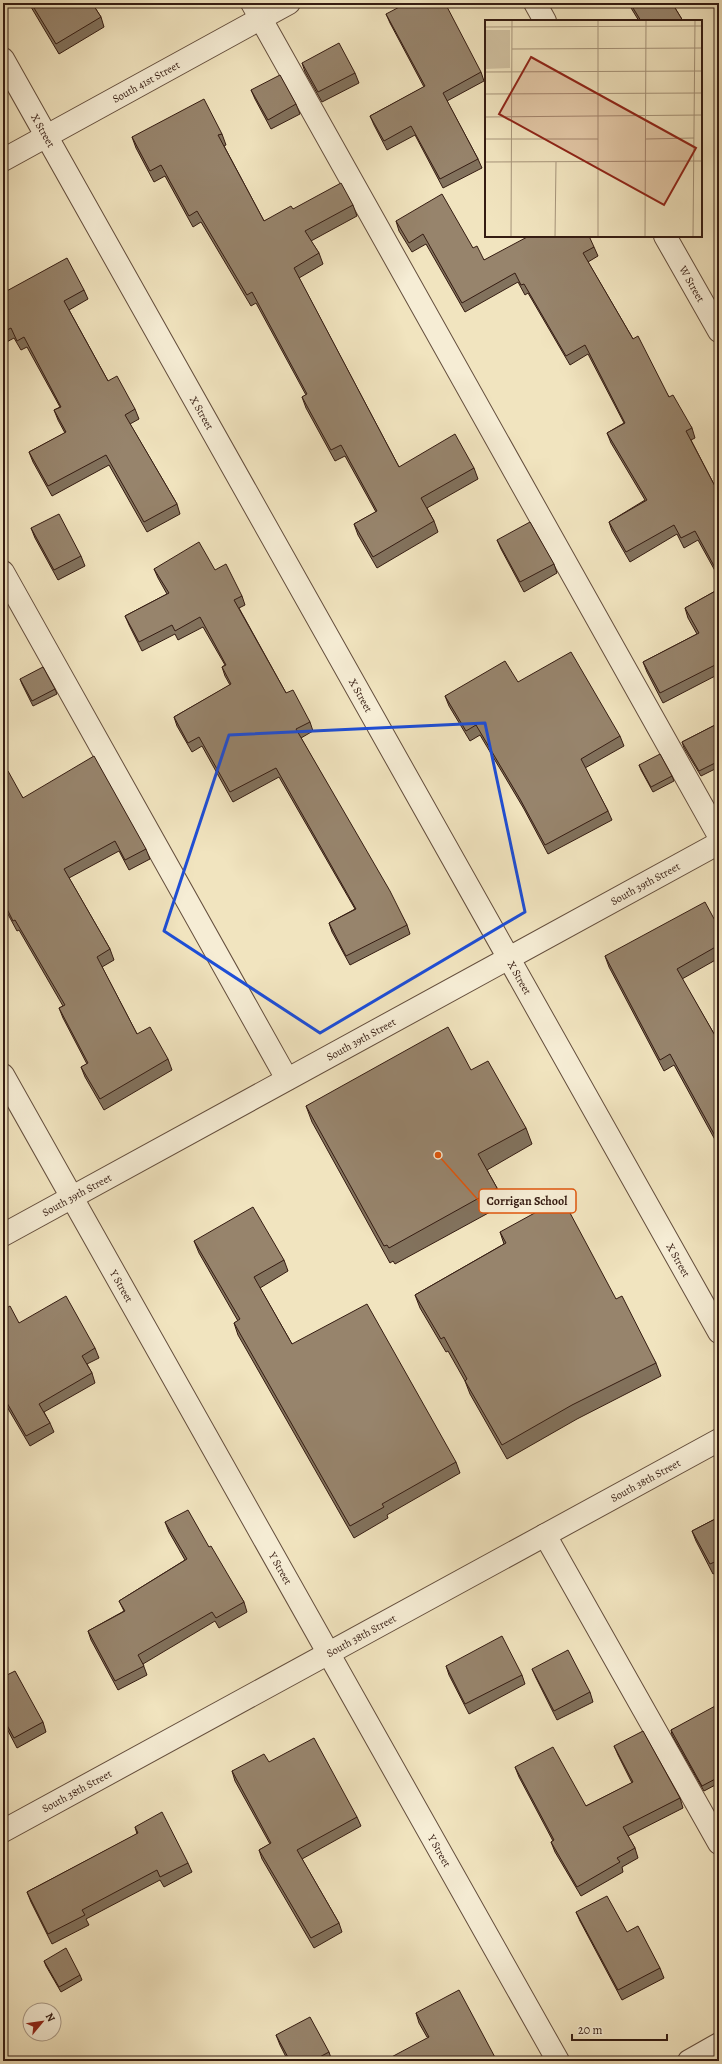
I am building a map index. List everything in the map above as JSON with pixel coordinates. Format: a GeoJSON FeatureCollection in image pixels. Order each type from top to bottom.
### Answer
{"type":"FeatureCollection","features":[{"type":"Feature","properties":{"kind":"street","name":"South 41st Street"},"geometry":{"type":"LineString","coordinates":[[3,160],[46,137],[256,11],[289,3]]}},
{"type":"Feature","properties":{"kind":"street"},"geometry":{"type":"LineString","coordinates":[[535,3],[544,20]]}},
{"type":"Feature","properties":{"kind":"street"},"geometry":{"type":"LineString","coordinates":[[256,11],[719,836]]}},
{"type":"Feature","properties":{"kind":"street","name":"X Street"},"geometry":{"type":"LineString","coordinates":[[3,59],[719,1332]]}},
{"type":"Feature","properties":{"kind":"street","name":"W Street"},"geometry":{"type":"LineString","coordinates":[[666,237],[719,332]]}},
{"type":"Feature","properties":{"kind":"street"},"geometry":{"type":"LineString","coordinates":[[3,572],[287,1079]]}},
{"type":"Feature","properties":{"kind":"street","name":"South 39th Street"},"geometry":{"type":"LineString","coordinates":[[3,1235],[719,843]]}},
{"type":"Feature","properties":{"kind":"street","name":"Y Street"},"geometry":{"type":"LineString","coordinates":[[3,1075],[558,2061]]}},
{"type":"Feature","properties":{"kind":"street","name":"South 38th Street"},"geometry":{"type":"LineString","coordinates":[[3,1831],[719,1440]]}},
{"type":"Feature","properties":{"kind":"street"},"geometry":{"type":"LineString","coordinates":[[545,1535],[719,1843]]}},
{"type":"Feature","properties":{"kind":"street"},"geometry":{"type":"LineString","coordinates":[[689,2061],[719,2044]]}},
{"type":"Feature","properties":{"kind":"highlighted area"},"geometry":{"type":"Polygon","coordinates":[[[485,723],[525,912],[320,1033],[164,931],[229,735],[485,723]]]}},
{"type":"Feature","properties":{"kind":"building"},"geometry":{"type":"Polygon","coordinates":[[[31,3],[92,3],[101,17],[56,44],[31,3]]]}},
{"type":"Feature","properties":{"kind":"building"},"geometry":{"type":"Polygon","coordinates":[[[407,3],[445,3],[481,72],[443,93],[478,159],[440,179],[411,126],[384,141],[370,116],[425,86],[386,14],[407,3]]]}},
{"type":"Feature","properties":{"kind":"building"},"geometry":{"type":"Polygon","coordinates":[[[630,3],[672,3],[682,20],[640,20],[630,3]]]}},
{"type":"Feature","properties":{"kind":"building"},"geometry":{"type":"Polygon","coordinates":[[[339,43],[355,73],[318,92],[302,63],[339,43]]]}},
{"type":"Feature","properties":{"kind":"building"},"geometry":{"type":"Polygon","coordinates":[[[280,75],[296,104],[268,120],[251,90],[280,75]]]}},
{"type":"Feature","properties":{"kind":"building"},"geometry":{"type":"Polygon","coordinates":[[[204,99],[222,134],[218,135],[264,221],[291,206],[293,209],[341,183],[353,205],[305,231],[319,253],[294,268],[399,467],[455,434],[474,468],[421,498],[434,521],[373,557],[354,524],[377,511],[341,445],[331,450],[302,397],[307,394],[252,292],[247,295],[197,211],[189,216],[161,165],[150,171],[132,137],[204,99]]]}},
{"type":"Feature","properties":{"kind":"building"},"geometry":{"type":"Polygon","coordinates":[[[442,194],[473,248],[477,246],[484,260],[527,237],[589,237],[594,247],[583,253],[633,339],[638,336],[669,397],[673,395],[692,428],[686,431],[719,494],[719,575],[695,531],[681,538],[674,525],[626,552],[609,522],[647,500],[607,433],[625,423],[585,345],[566,356],[524,284],[521,285],[515,273],[462,303],[423,234],[409,243],[396,221],[442,194]]]}},
{"type":"Feature","properties":{"kind":"building"},"geometry":{"type":"Polygon","coordinates":[[[67,258],[84,290],[64,301],[108,381],[117,376],[135,409],[125,415],[177,504],[144,522],[106,455],[48,486],[29,452],[66,432],[54,410],[61,407],[24,337],[17,341],[11,328],[3,332],[3,293],[67,258]]]}},
{"type":"Feature","properties":{"kind":"building"},"geometry":{"type":"Polygon","coordinates":[[[59,514],[81,556],[54,570],[31,528],[59,514]]]}},
{"type":"Feature","properties":{"kind":"building"},"geometry":{"type":"Polygon","coordinates":[[[530,522],[554,564],[520,582],[497,540],[530,522]]]}},
{"type":"Feature","properties":{"kind":"building"},"geometry":{"type":"Polygon","coordinates":[[[199,542],[215,570],[226,564],[242,596],[234,600],[286,693],[293,690],[310,722],[296,729],[390,891],[407,925],[346,956],[329,923],[356,909],[276,768],[230,792],[199,737],[188,743],[174,717],[231,684],[222,667],[226,665],[200,617],[175,631],[172,625],[139,642],[125,616],[169,593],[154,569],[199,542]]]}},
{"type":"Feature","properties":{"kind":"building"},"geometry":{"type":"Polygon","coordinates":[[[719,589],[719,663],[660,693],[643,662],[699,633],[685,608],[719,589]]]}},
{"type":"Feature","properties":{"kind":"building"},"geometry":{"type":"Polygon","coordinates":[[[571,652],[620,736],[581,759],[608,811],[545,845],[520,799],[476,725],[466,731],[445,696],[505,661],[518,682],[571,652]]]}},
{"type":"Feature","properties":{"kind":"building"},"geometry":{"type":"Polygon","coordinates":[[[43,667],[55,689],[32,701],[20,679],[43,667]]]}},
{"type":"Feature","properties":{"kind":"building"},"geometry":{"type":"Polygon","coordinates":[[[719,723],[719,761],[699,771],[682,742],[719,723]]]}},
{"type":"Feature","properties":{"kind":"building"},"geometry":{"type":"Polygon","coordinates":[[[660,754],[672,776],[651,787],[639,765],[660,754]]]}},
{"type":"Feature","properties":{"kind":"building"},"geometry":{"type":"Polygon","coordinates":[[[94,756],[146,849],[125,860],[115,841],[64,869],[110,949],[97,957],[137,1034],[150,1027],[168,1059],[100,1099],[81,1067],[88,1063],[59,1008],[65,1005],[15,920],[13,921],[3,901],[3,768],[6,772],[8,771],[23,798],[94,756]]]}},
{"type":"Feature","properties":{"kind":"building"},"geometry":{"type":"Polygon","coordinates":[[[705,902],[719,928],[719,945],[677,969],[717,1039],[719,1038],[719,1143],[670,1054],[660,1060],[605,956],[705,902]]]}},
{"type":"Feature","properties":{"kind":"building"},"geometry":{"type":"Polygon","coordinates":[[[448,1027],[471,1070],[488,1061],[526,1128],[478,1154],[497,1188],[389,1248],[387,1245],[384,1246],[306,1106],[448,1027]]]}},
{"type":"Feature","properties":{"kind":"building"},"geometry":{"type":"Polygon","coordinates":[[[562,1198],[616,1299],[622,1296],[656,1363],[572,1405],[502,1445],[465,1381],[467,1379],[444,1337],[441,1339],[415,1295],[506,1243],[500,1232],[562,1198]]]}},
{"type":"Feature","properties":{"kind":"building"},"geometry":{"type":"Polygon","coordinates":[[[253,1207],[284,1260],[254,1277],[292,1344],[367,1304],[456,1462],[382,1504],[384,1507],[350,1526],[234,1323],[240,1319],[194,1241],[253,1207]]]}},
{"type":"Feature","properties":{"kind":"building"},"geometry":{"type":"Polygon","coordinates":[[[66,1296],[95,1348],[82,1356],[92,1373],[39,1404],[50,1423],[26,1436],[3,1396],[3,1310],[10,1306],[19,1323],[66,1296]]]}},
{"type":"Feature","properties":{"kind":"building"},"geometry":{"type":"Polygon","coordinates":[[[188,1510],[209,1547],[211,1546],[244,1602],[216,1618],[212,1612],[138,1655],[144,1666],[115,1681],[88,1631],[125,1611],[119,1601],[187,1559],[165,1522],[188,1510]]]}},
{"type":"Feature","properties":{"kind":"building"},"geometry":{"type":"Polygon","coordinates":[[[719,1517],[719,1560],[710,1564],[692,1531],[719,1517]]]}},
{"type":"Feature","properties":{"kind":"building"},"geometry":{"type":"Polygon","coordinates":[[[502,1636],[522,1675],[465,1704],[446,1666],[502,1636]]]}},
{"type":"Feature","properties":{"kind":"building"},"geometry":{"type":"Polygon","coordinates":[[[568,1650],[590,1692],[554,1711],[532,1669],[568,1650]]]}},
{"type":"Feature","properties":{"kind":"building"},"geometry":{"type":"Polygon","coordinates":[[[15,1671],[43,1722],[14,1738],[3,1718],[3,1677],[15,1671]]]}},
{"type":"Feature","properties":{"kind":"building"},"geometry":{"type":"Polygon","coordinates":[[[717,1705],[719,1708],[719,1777],[702,1786],[671,1730],[717,1705]]]}},
{"type":"Feature","properties":{"kind":"building"},"geometry":{"type":"Polygon","coordinates":[[[643,1731],[680,1798],[623,1827],[635,1848],[617,1858],[620,1862],[577,1887],[551,1842],[554,1840],[515,1767],[553,1747],[586,1806],[633,1782],[614,1746],[643,1731]]]}},
{"type":"Feature","properties":{"kind":"building"},"geometry":{"type":"Polygon","coordinates":[[[314,1738],[357,1817],[297,1850],[339,1923],[311,1938],[259,1850],[271,1843],[232,1771],[264,1754],[269,1762],[314,1738]]]}},
{"type":"Feature","properties":{"kind":"building"},"geometry":{"type":"Polygon","coordinates":[[[162,1812],[188,1863],[160,1877],[157,1870],[82,1910],[85,1915],[48,1934],[27,1892],[138,1833],[135,1827],[162,1812]]]}},
{"type":"Feature","properties":{"kind":"building"},"geometry":{"type":"Polygon","coordinates":[[[607,1896],[627,1932],[638,1926],[660,1968],[618,1990],[576,1912],[607,1896]]]}},
{"type":"Feature","properties":{"kind":"building"},"geometry":{"type":"Polygon","coordinates":[[[66,1948],[80,1975],[59,1987],[44,1961],[66,1948]]]}},
{"type":"Feature","properties":{"kind":"building"},"geometry":{"type":"Polygon","coordinates":[[[459,1990],[497,2061],[384,2061],[429,2037],[416,2013],[459,1990]]]}},
{"type":"Feature","properties":{"kind":"building"},"geometry":{"type":"Polygon","coordinates":[[[310,2017],[329,2052],[312,2061],[290,2061],[276,2035],[310,2017]]]}},
{"type":"Feature","properties":{"kind":"place","name":"Corrigan School"},"geometry":{"type":"Point","coordinates":[438,1155]}}]}
